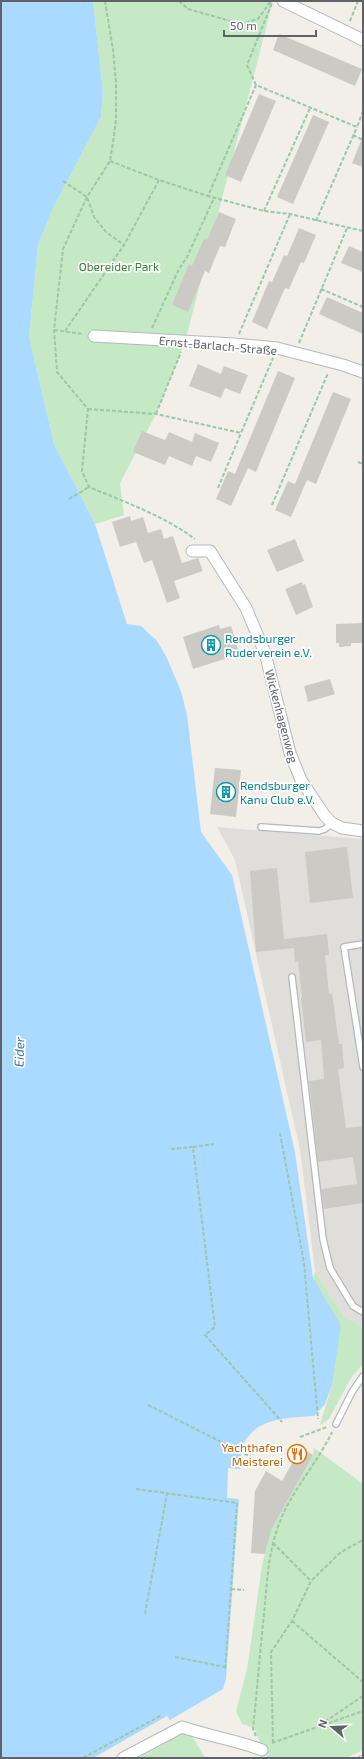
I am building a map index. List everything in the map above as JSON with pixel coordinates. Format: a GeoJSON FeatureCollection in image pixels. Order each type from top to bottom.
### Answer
{"type":"FeatureCollection","features":[{"type":"Feature","properties":{"kind":"street"},"geometry":{"type":"LineString","coordinates":[[283,1],[363,40]]}},
{"type":"Feature","properties":{"kind":"street","name":"Ernst-Barlach-Straße"},"geometry":{"type":"LineString","coordinates":[[94,336],[277,348],[363,372]]}},
{"type":"Feature","properties":{"kind":"street"},"geometry":{"type":"LineString","coordinates":[[192,550],[210,551]]}},
{"type":"Feature","properties":{"kind":"street","name":"Wickenhagenweg"},"geometry":{"type":"LineString","coordinates":[[210,551],[246,608],[265,653],[290,753],[301,780],[325,816],[332,823]]}},
{"type":"Feature","properties":{"kind":"street"},"geometry":{"type":"LineString","coordinates":[[332,823],[342,828],[363,831]]}},
{"type":"Feature","properties":{"kind":"street"},"geometry":{"type":"LineString","coordinates":[[123,1758],[182,1727],[202,1734],[242,1742],[262,1750]]}},
{"type":"Feature","properties":{"kind":"lane"},"geometry":{"type":"LineString","coordinates":[[261,827],[319,831],[325,829],[332,823]]}},
{"type":"Feature","properties":{"kind":"lane"},"geometry":{"type":"LineString","coordinates":[[363,944],[344,947],[363,1067]]}},
{"type":"Feature","properties":{"kind":"lane"},"geometry":{"type":"LineString","coordinates":[[292,977],[323,1240],[330,1268],[353,1306],[363,1312]]}},
{"type":"Feature","properties":{"kind":"lane"},"geometry":{"type":"LineString","coordinates":[[336,1424],[352,1392],[363,1376]]}},
{"type":"Feature","properties":{"kind":"path"},"geometry":{"type":"LineString","coordinates":[[105,1],[113,50],[116,81],[116,120],[110,161],[87,197],[63,249],[54,330],[57,372],[88,409],[82,471],[89,487],[132,504],[178,528],[210,551]]}},
{"type":"Feature","properties":{"kind":"path"},"geometry":{"type":"LineString","coordinates":[[179,1],[188,9],[241,24],[258,20],[272,1]]}},
{"type":"Feature","properties":{"kind":"path"},"geometry":{"type":"LineString","coordinates":[[272,1],[247,65],[256,85],[357,127]]}},
{"type":"Feature","properties":{"kind":"path"},"geometry":{"type":"LineString","coordinates":[[346,32],[358,1]]}},
{"type":"Feature","properties":{"kind":"path"},"geometry":{"type":"LineString","coordinates":[[208,196],[256,85]]}},
{"type":"Feature","properties":{"kind":"path"},"geometry":{"type":"LineString","coordinates":[[264,211],[310,108]]}},
{"type":"Feature","properties":{"kind":"path"},"geometry":{"type":"LineString","coordinates":[[316,221],[363,111]]}},
{"type":"Feature","properties":{"kind":"path"},"geometry":{"type":"LineString","coordinates":[[353,136],[363,140]]}},
{"type":"Feature","properties":{"kind":"path"},"geometry":{"type":"LineString","coordinates":[[110,161],[159,180],[214,198],[264,211],[290,214],[363,231]]}},
{"type":"Feature","properties":{"kind":"path"},"geometry":{"type":"LineString","coordinates":[[65,332],[124,245],[151,198],[159,180]]}},
{"type":"Feature","properties":{"kind":"path"},"geometry":{"type":"LineString","coordinates":[[63,181],[87,197],[94,218],[106,232],[124,245]]}},
{"type":"Feature","properties":{"kind":"path"},"geometry":{"type":"LineString","coordinates":[[147,339],[214,198]]}},
{"type":"Feature","properties":{"kind":"path"},"geometry":{"type":"LineString","coordinates":[[234,344],[290,214]]}},
{"type":"Feature","properties":{"kind":"path"},"geometry":{"type":"LineString","coordinates":[[295,353],[347,228]]}},
{"type":"Feature","properties":{"kind":"path"},"geometry":{"type":"LineString","coordinates":[[321,289],[363,307]]}},
{"type":"Feature","properties":{"kind":"path"},"geometry":{"type":"LineString","coordinates":[[54,330],[94,336]]}},
{"type":"Feature","properties":{"kind":"path"},"geometry":{"type":"LineString","coordinates":[[156,414],[185,342]]}},
{"type":"Feature","properties":{"kind":"path"},"geometry":{"type":"LineString","coordinates":[[218,488],[277,348]]}},
{"type":"Feature","properties":{"kind":"path"},"geometry":{"type":"LineString","coordinates":[[272,505],[333,363]]}},
{"type":"Feature","properties":{"kind":"path"},"geometry":{"type":"LineString","coordinates":[[88,409],[156,414],[241,433]]}},
{"type":"Feature","properties":{"kind":"path"},"geometry":{"type":"LineString","coordinates":[[358,462],[363,464]]}},
{"type":"Feature","properties":{"kind":"path"},"geometry":{"type":"LineString","coordinates":[[69,499],[89,487]]}},
{"type":"Feature","properties":{"kind":"path"},"geometry":{"type":"LineString","coordinates":[[280,1133],[304,1263],[318,1419]]}},
{"type":"Feature","properties":{"kind":"path"},"geometry":{"type":"LineString","coordinates":[[171,1149],[214,1144]]}},
{"type":"Feature","properties":{"kind":"path"},"geometry":{"type":"LineString","coordinates":[[193,1147],[215,1326],[205,1335],[282,1422]]}},
{"type":"Feature","properties":{"kind":"path"},"geometry":{"type":"LineString","coordinates":[[148,1405],[251,1457]]}},
{"type":"Feature","properties":{"kind":"path"},"geometry":{"type":"LineString","coordinates":[[300,1437],[336,1424]]}},
{"type":"Feature","properties":{"kind":"path"},"geometry":{"type":"LineString","coordinates":[[336,1424],[324,1449],[295,1493],[279,1523],[273,1543],[267,1581],[253,1729],[262,1750],[273,1743],[363,1711]]}},
{"type":"Feature","properties":{"kind":"path"},"geometry":{"type":"LineString","coordinates":[[136,1489],[238,1503],[225,1671]]}},
{"type":"Feature","properties":{"kind":"path"},"geometry":{"type":"LineString","coordinates":[[145,1614],[167,1494]]}},
{"type":"Feature","properties":{"kind":"path"},"geometry":{"type":"LineString","coordinates":[[273,1743],[271,1652],[292,1621],[311,1580],[341,1552],[363,1540]]}},
{"type":"Feature","properties":{"kind":"path"},"geometry":{"type":"LineString","coordinates":[[273,1543],[311,1580]]}},
{"type":"Feature","properties":{"kind":"path"},"geometry":{"type":"LineString","coordinates":[[231,1589],[244,1590]]}},
{"type":"Feature","properties":{"kind":"path"},"geometry":{"type":"LineString","coordinates":[[292,1621],[363,1682]]}},
{"type":"Feature","properties":{"kind":"path"},"geometry":{"type":"LineString","coordinates":[[175,1657],[225,1666]]}},
{"type":"Feature","properties":{"kind":"path"},"geometry":{"type":"LineString","coordinates":[[317,1727],[363,1696]]}},
{"type":"Feature","properties":{"kind":"path"},"geometry":{"type":"LineString","coordinates":[[83,1758],[162,1715]]}},
{"type":"Feature","properties":{"kind":"shaded area"},"geometry":{"type":"Polygon","coordinates":[[[217,827],[363,839],[363,1327],[344,1317],[315,1271],[300,1150],[235,860],[217,827]]]}},
{"type":"Feature","properties":{"kind":"green space","name":"Obereider Park"},"geometry":{"type":"Polygon","coordinates":[[[93,1],[273,1],[185,342],[156,414],[120,483],[124,515],[95,524],[54,444],[29,337],[38,245],[53,208],[101,117],[103,92],[93,1]]]}},
{"type":"Feature","properties":{"kind":"green space"},"geometry":{"type":"Polygon","coordinates":[[[315,1271],[344,1317],[363,1327],[363,1364],[351,1378],[329,1419],[320,1425],[332,1385],[313,1278],[315,1271]]]}},
{"type":"Feature","properties":{"kind":"green space"},"geometry":{"type":"Polygon","coordinates":[[[314,1448],[363,1484],[363,1750],[346,1758],[267,1758],[254,1728],[242,1724],[236,1711],[247,1669],[262,1566],[270,1531],[313,1455],[314,1448]]]}},
{"type":"Feature","properties":{"kind":"green space"},"geometry":{"type":"Polygon","coordinates":[[[189,1731],[205,1758],[138,1758],[178,1736],[189,1731]]]}},
{"type":"Feature","properties":{"kind":"water","name":"Eider"},"geometry":{"type":"Polygon","coordinates":[[[1,1],[93,1],[103,92],[101,117],[53,208],[38,245],[29,337],[54,444],[95,524],[127,624],[141,626],[157,641],[166,656],[181,691],[187,715],[201,832],[232,875],[295,1152],[313,1278],[341,1325],[332,1385],[325,1404],[314,1416],[286,1418],[258,1427],[251,1433],[243,1444],[240,1469],[228,1468],[227,1498],[239,1499],[226,1679],[223,1689],[170,1720],[167,1716],[93,1758],[1,1758],[1,1]]]}},
{"type":"Feature","properties":{"kind":"building"},"geometry":{"type":"Polygon","coordinates":[[[279,34],[362,69],[355,86],[273,50],[279,34]]]}},
{"type":"Feature","properties":{"kind":"building"},"geometry":{"type":"Polygon","coordinates":[[[259,94],[276,101],[241,182],[225,175],[259,94]]]}},
{"type":"Feature","properties":{"kind":"building"},"geometry":{"type":"Polygon","coordinates":[[[313,115],[329,122],[293,204],[277,197],[313,115]]]}},
{"type":"Feature","properties":{"kind":"building"},"geometry":{"type":"Polygon","coordinates":[[[363,136],[363,167],[352,163],[363,136]]]}},
{"type":"Feature","properties":{"kind":"building"},"geometry":{"type":"Polygon","coordinates":[[[219,212],[236,219],[225,247],[220,246],[209,273],[205,271],[188,312],[172,305],[189,264],[192,266],[204,239],[207,240],[219,212]]]}},
{"type":"Feature","properties":{"kind":"building"},"geometry":{"type":"Polygon","coordinates":[[[299,228],[316,235],[304,263],[301,262],[289,289],[285,288],[267,329],[252,322],[269,281],[272,282],[284,255],[287,256],[299,228]]]}},
{"type":"Feature","properties":{"kind":"building"},"geometry":{"type":"Polygon","coordinates":[[[349,246],[363,252],[363,272],[341,263],[349,246]]]}},
{"type":"Feature","properties":{"kind":"building"},"geometry":{"type":"Polygon","coordinates":[[[327,297],[363,313],[363,334],[319,314],[327,297]]]}},
{"type":"Feature","properties":{"kind":"building"},"geometry":{"type":"Polygon","coordinates":[[[198,364],[221,374],[224,366],[248,375],[240,394],[225,388],[221,398],[189,386],[198,364]]]}},
{"type":"Feature","properties":{"kind":"building"},"geometry":{"type":"Polygon","coordinates":[[[278,371],[295,378],[256,472],[248,468],[231,506],[216,499],[228,471],[235,474],[278,371]]]}},
{"type":"Feature","properties":{"kind":"building"},"geometry":{"type":"Polygon","coordinates":[[[333,392],[351,399],[316,484],[307,480],[291,517],[275,510],[288,481],[295,484],[333,392]]]}},
{"type":"Feature","properties":{"kind":"building"},"geometry":{"type":"Polygon","coordinates":[[[142,431],[165,440],[169,432],[192,442],[195,433],[219,443],[211,462],[196,456],[192,466],[169,456],[165,465],[133,452],[142,431]]]}},
{"type":"Feature","properties":{"kind":"building"},"geometry":{"type":"Polygon","coordinates":[[[130,516],[131,521],[143,517],[148,533],[161,529],[164,539],[173,536],[182,563],[198,558],[203,571],[174,581],[180,598],[167,603],[152,560],[144,563],[136,542],[120,547],[112,522],[130,516]]]}},
{"type":"Feature","properties":{"kind":"building"},"geometry":{"type":"Polygon","coordinates":[[[295,539],[304,561],[277,572],[267,550],[295,539]]]}},
{"type":"Feature","properties":{"kind":"building"},"geometry":{"type":"Polygon","coordinates":[[[302,582],[303,585],[305,584],[313,607],[296,615],[285,589],[302,582]]]}},
{"type":"Feature","properties":{"kind":"building"},"geometry":{"type":"Polygon","coordinates":[[[363,623],[363,643],[351,643],[351,646],[339,647],[339,643],[336,643],[336,624],[363,623]]]}},
{"type":"Feature","properties":{"kind":"building","name":"Rendsburger Ruderverein e.V."},"geometry":{"type":"Polygon","coordinates":[[[219,625],[220,629],[231,626],[239,653],[193,669],[183,637],[219,625]]]}},
{"type":"Feature","properties":{"kind":"building"},"geometry":{"type":"Polygon","coordinates":[[[330,679],[335,694],[308,702],[304,686],[330,679]]]}},
{"type":"Feature","properties":{"kind":"building","name":"Rendsburger Kanu Club e.V."},"geometry":{"type":"Polygon","coordinates":[[[215,768],[241,770],[236,817],[210,814],[215,768]]]}},
{"type":"Feature","properties":{"kind":"building"},"geometry":{"type":"Polygon","coordinates":[[[347,847],[353,898],[310,903],[305,852],[347,847]]]}},
{"type":"Feature","properties":{"kind":"building"},"geometry":{"type":"Polygon","coordinates":[[[277,868],[284,939],[327,934],[329,955],[325,955],[329,994],[332,993],[339,1044],[342,1044],[344,1068],[338,1069],[346,1128],[363,1126],[363,1203],[324,1209],[321,1189],[357,1184],[353,1157],[318,1162],[309,1081],[324,1079],[321,1040],[306,1042],[298,961],[295,962],[294,948],[256,952],[250,871],[277,868]]]}},
{"type":"Feature","properties":{"kind":"building"},"geometry":{"type":"Polygon","coordinates":[[[299,1446],[313,1455],[271,1530],[265,1554],[251,1553],[255,1491],[266,1471],[282,1481],[294,1460],[290,1457],[290,1452],[293,1447],[299,1446]]]}},
{"type":"Feature","properties":{"kind":"place","name":"Rendsburger Ruderverein e.V."},"geometry":{"type":"Point","coordinates":[211,645]}},
{"type":"Feature","properties":{"kind":"place","name":"Rendsburger Kanu Club e.V."},"geometry":{"type":"Point","coordinates":[226,792]}},
{"type":"Feature","properties":{"kind":"place","name":"Yachthafen Meisterei"},"geometry":{"type":"Point","coordinates":[297,1454]}}]}
